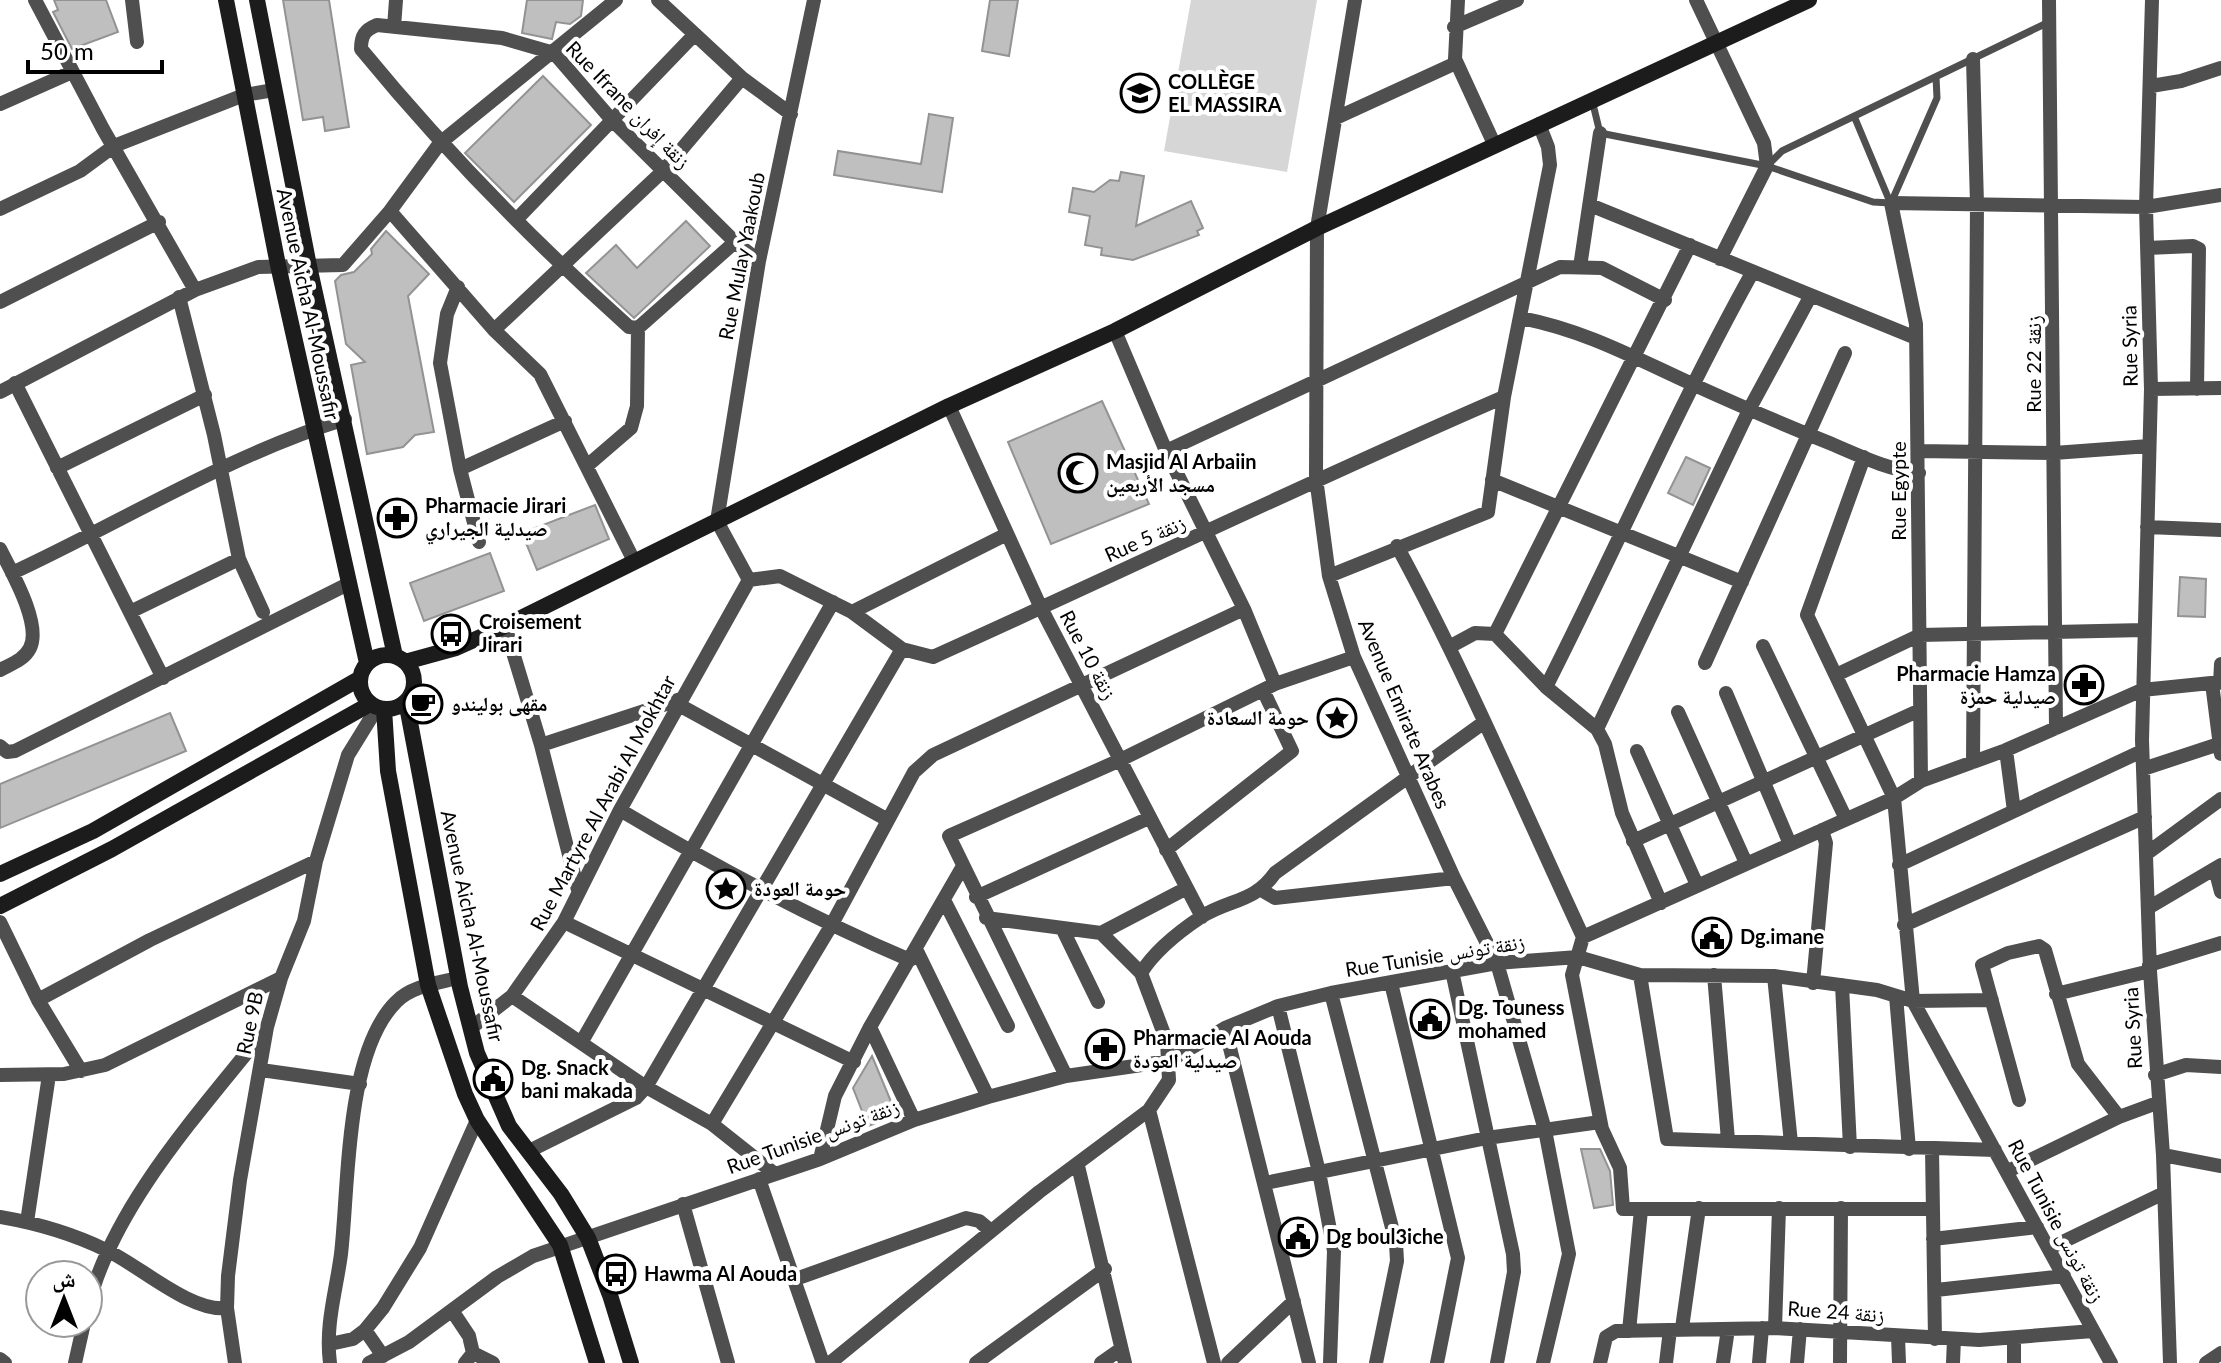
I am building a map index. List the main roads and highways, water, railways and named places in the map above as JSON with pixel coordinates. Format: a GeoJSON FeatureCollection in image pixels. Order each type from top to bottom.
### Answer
{"type":"FeatureCollection","features":[{"type":"Feature","properties":{"kind":"main road","name":"Avenue Aicha Al-Moussafir"},"geometry":{"type":"LineString","coordinates":[[226,0],[278,265],[367,663]]}},
{"type":"Feature","properties":{"kind":"main road","name":"Avenue Aicha Al-Moussafir"},"geometry":{"type":"LineString","coordinates":[[257,0],[309,266],[400,659]]}},
{"type":"Feature","properties":{"kind":"main road"},"geometry":{"type":"LineString","coordinates":[[0,906],[377,707],[396,708],[406,701],[415,678],[456,648],[949,406],[1115,331],[1317,228],[1809,0]]}},
{"type":"Feature","properties":{"kind":"main road"},"geometry":{"type":"LineString","coordinates":[[456,648],[400,659],[383,655],[367,663],[359,679],[360,691],[377,707],[428,985],[465,1094],[477,1120],[560,1245],[597,1363]]}},
{"type":"Feature","properties":{"kind":"main road"},"geometry":{"type":"LineString","coordinates":[[400,659],[415,678]]}},
{"type":"Feature","properties":{"kind":"main road"},"geometry":{"type":"LineString","coordinates":[[0,874],[93,831],[359,679]]}},
{"type":"Feature","properties":{"kind":"main road","name":"Avenue Aicha Al-Moussafir"},"geometry":{"type":"LineString","coordinates":[[406,701],[458,978],[496,1102],[588,1238],[631,1363]]}},
{"type":"Feature","properties":{"kind":"place","name":"COLLÈGE EL MASSIRA"},"geometry":{"type":"Point","coordinates":[1140,93]}},
{"type":"Feature","properties":{"kind":"place","name":"Masjid Al Arbaiin مسجد الأربعين"},"geometry":{"type":"Point","coordinates":[1078,473]}},
{"type":"Feature","properties":{"kind":"place","name":"Pharmacie Jirari صيدلية الجيراري"},"geometry":{"type":"Point","coordinates":[397,518]}},
{"type":"Feature","properties":{"kind":"place","name":"Croisement Jirari"},"geometry":{"type":"Point","coordinates":[451,634]}},
{"type":"Feature","properties":{"kind":"place","name":"Pharmacie Hamza صيدلية حمزة"},"geometry":{"type":"Point","coordinates":[2084,685]}},
{"type":"Feature","properties":{"kind":"place","name":"مقهى بوليندو"},"geometry":{"type":"Point","coordinates":[423,704]}},
{"type":"Feature","properties":{"kind":"place","name":"حومة السعادة"},"geometry":{"type":"Point","coordinates":[1337,718]}},
{"type":"Feature","properties":{"kind":"place","name":"حومة العودة"},"geometry":{"type":"Point","coordinates":[726,889]}},
{"type":"Feature","properties":{"kind":"place","name":"Dg.imane"},"geometry":{"type":"Point","coordinates":[1712,937]}},
{"type":"Feature","properties":{"kind":"place","name":"Dg. Touness mohamed"},"geometry":{"type":"Point","coordinates":[1430,1019]}},
{"type":"Feature","properties":{"kind":"place","name":"Pharmacie Al Aouda صيدلية العودة"},"geometry":{"type":"Point","coordinates":[1105,1049]}},
{"type":"Feature","properties":{"kind":"place","name":"Dg. Snack bani makada"},"geometry":{"type":"Point","coordinates":[493,1079]}},
{"type":"Feature","properties":{"kind":"place","name":"Dg boul3iche"},"geometry":{"type":"Point","coordinates":[1298,1237]}},
{"type":"Feature","properties":{"kind":"place","name":"Hawma Al Aouda"},"geometry":{"type":"Point","coordinates":[616,1274]}}]}
